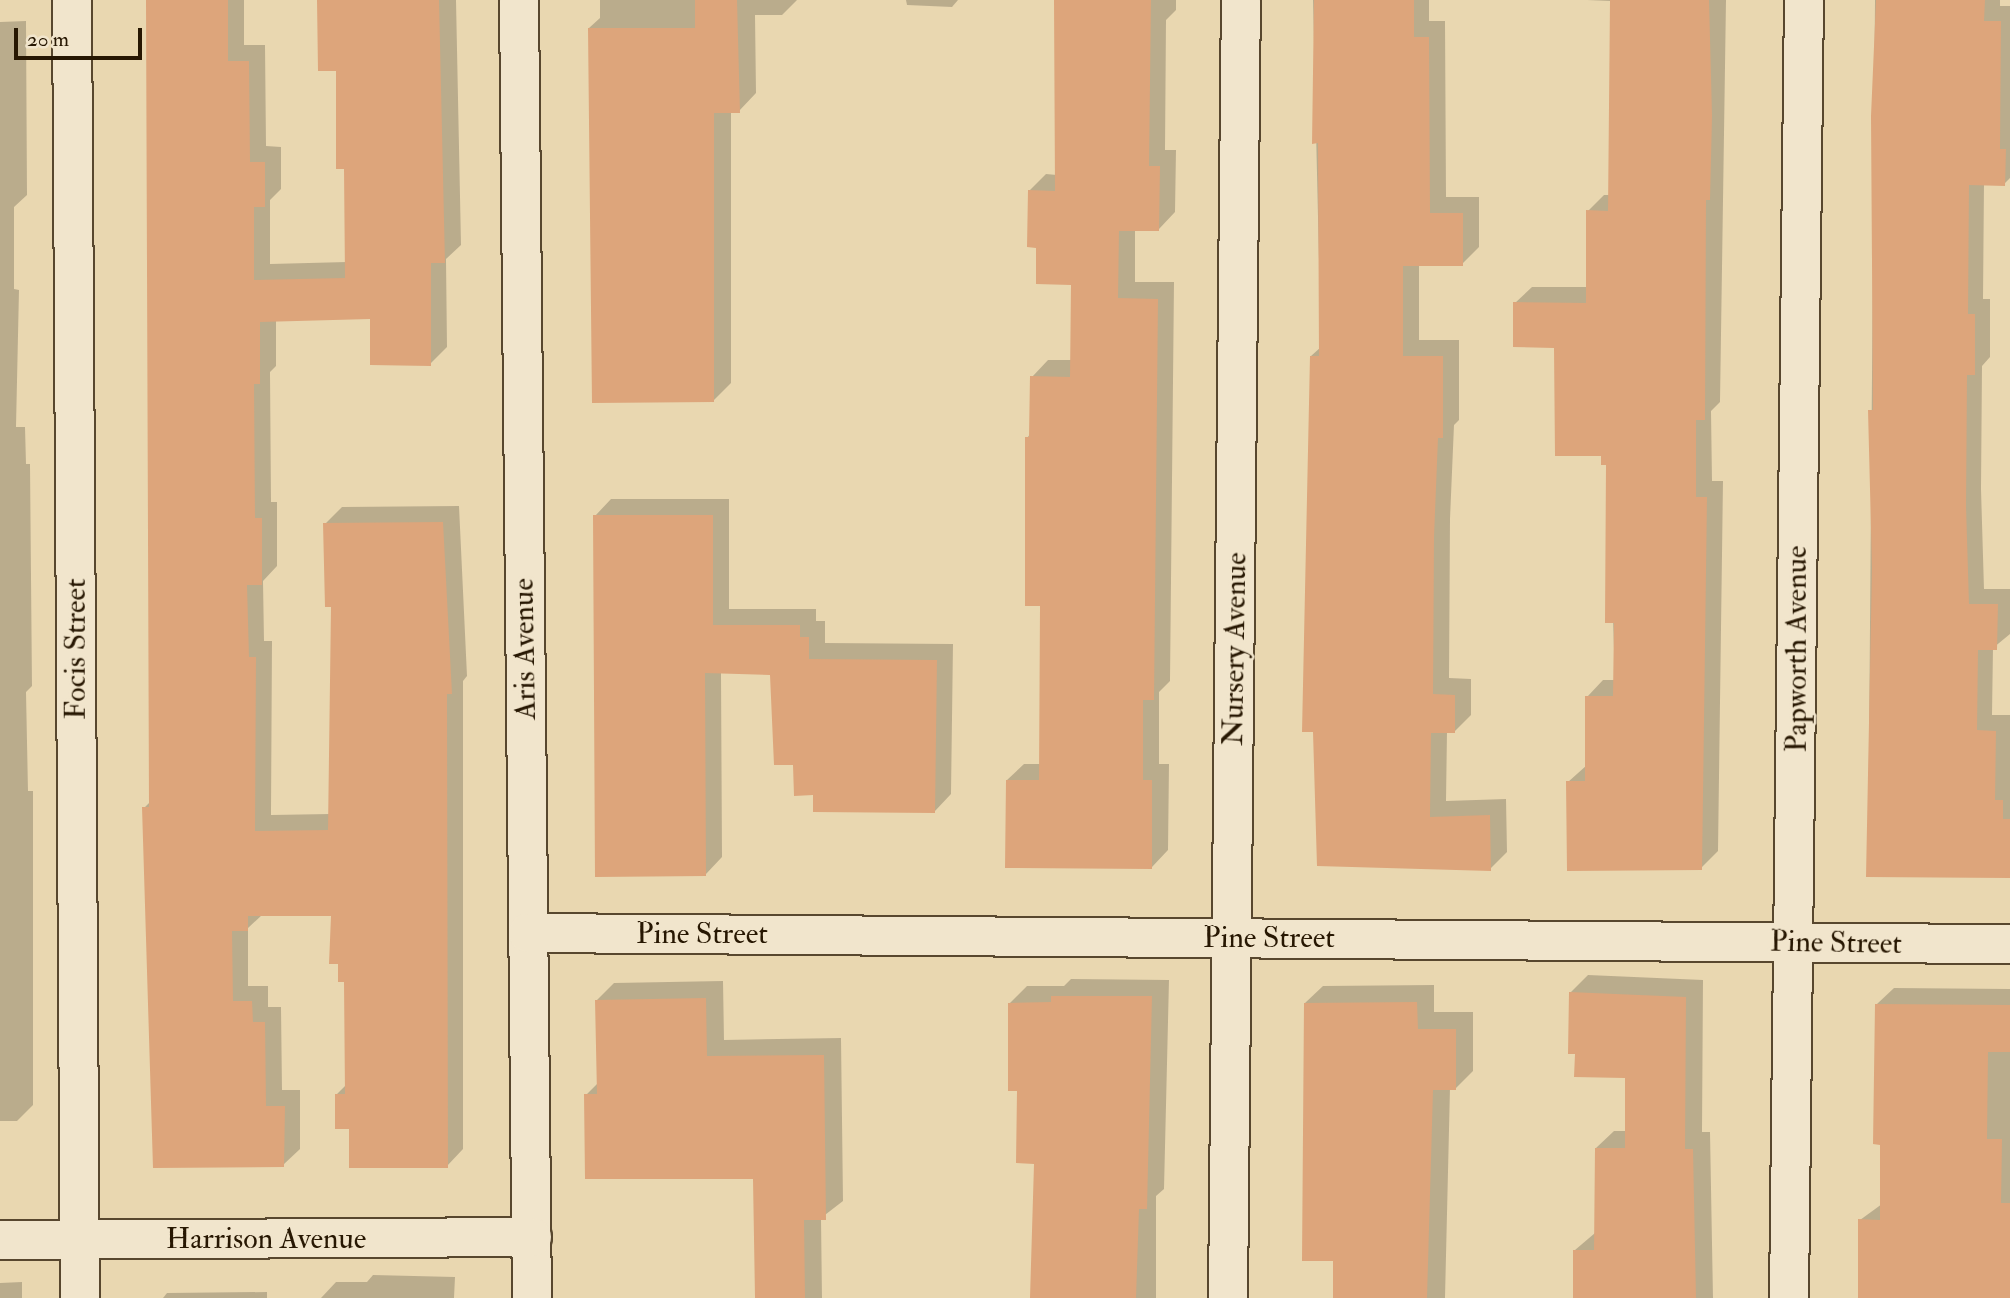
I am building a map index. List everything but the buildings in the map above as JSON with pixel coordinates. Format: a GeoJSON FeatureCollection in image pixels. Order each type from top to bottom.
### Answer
{"type":"FeatureCollection","features":[{"type":"Feature","properties":{"kind":"street","name":"Focis Street"},"geometry":{"type":"LineString","coordinates":[[72,0],[80,1298]]}},
{"type":"Feature","properties":{"kind":"street","name":"Aris Avenue"},"geometry":{"type":"LineString","coordinates":[[519,0],[532,1298]]}},
{"type":"Feature","properties":{"kind":"street","name":"Nursery Avenue"},"geometry":{"type":"LineString","coordinates":[[1228,1298],[1241,0]]}},
{"type":"Feature","properties":{"kind":"street","name":"Papworth Avenue"},"geometry":{"type":"LineString","coordinates":[[1789,1298],[1804,0]]}},
{"type":"Feature","properties":{"kind":"street","name":"Pine Street"},"geometry":{"type":"LineString","coordinates":[[528,933],[2010,944]]}},
{"type":"Feature","properties":{"kind":"street","name":"Harrison Avenue"},"geometry":{"type":"LineString","coordinates":[[0,1240],[532,1237]]}}]}
